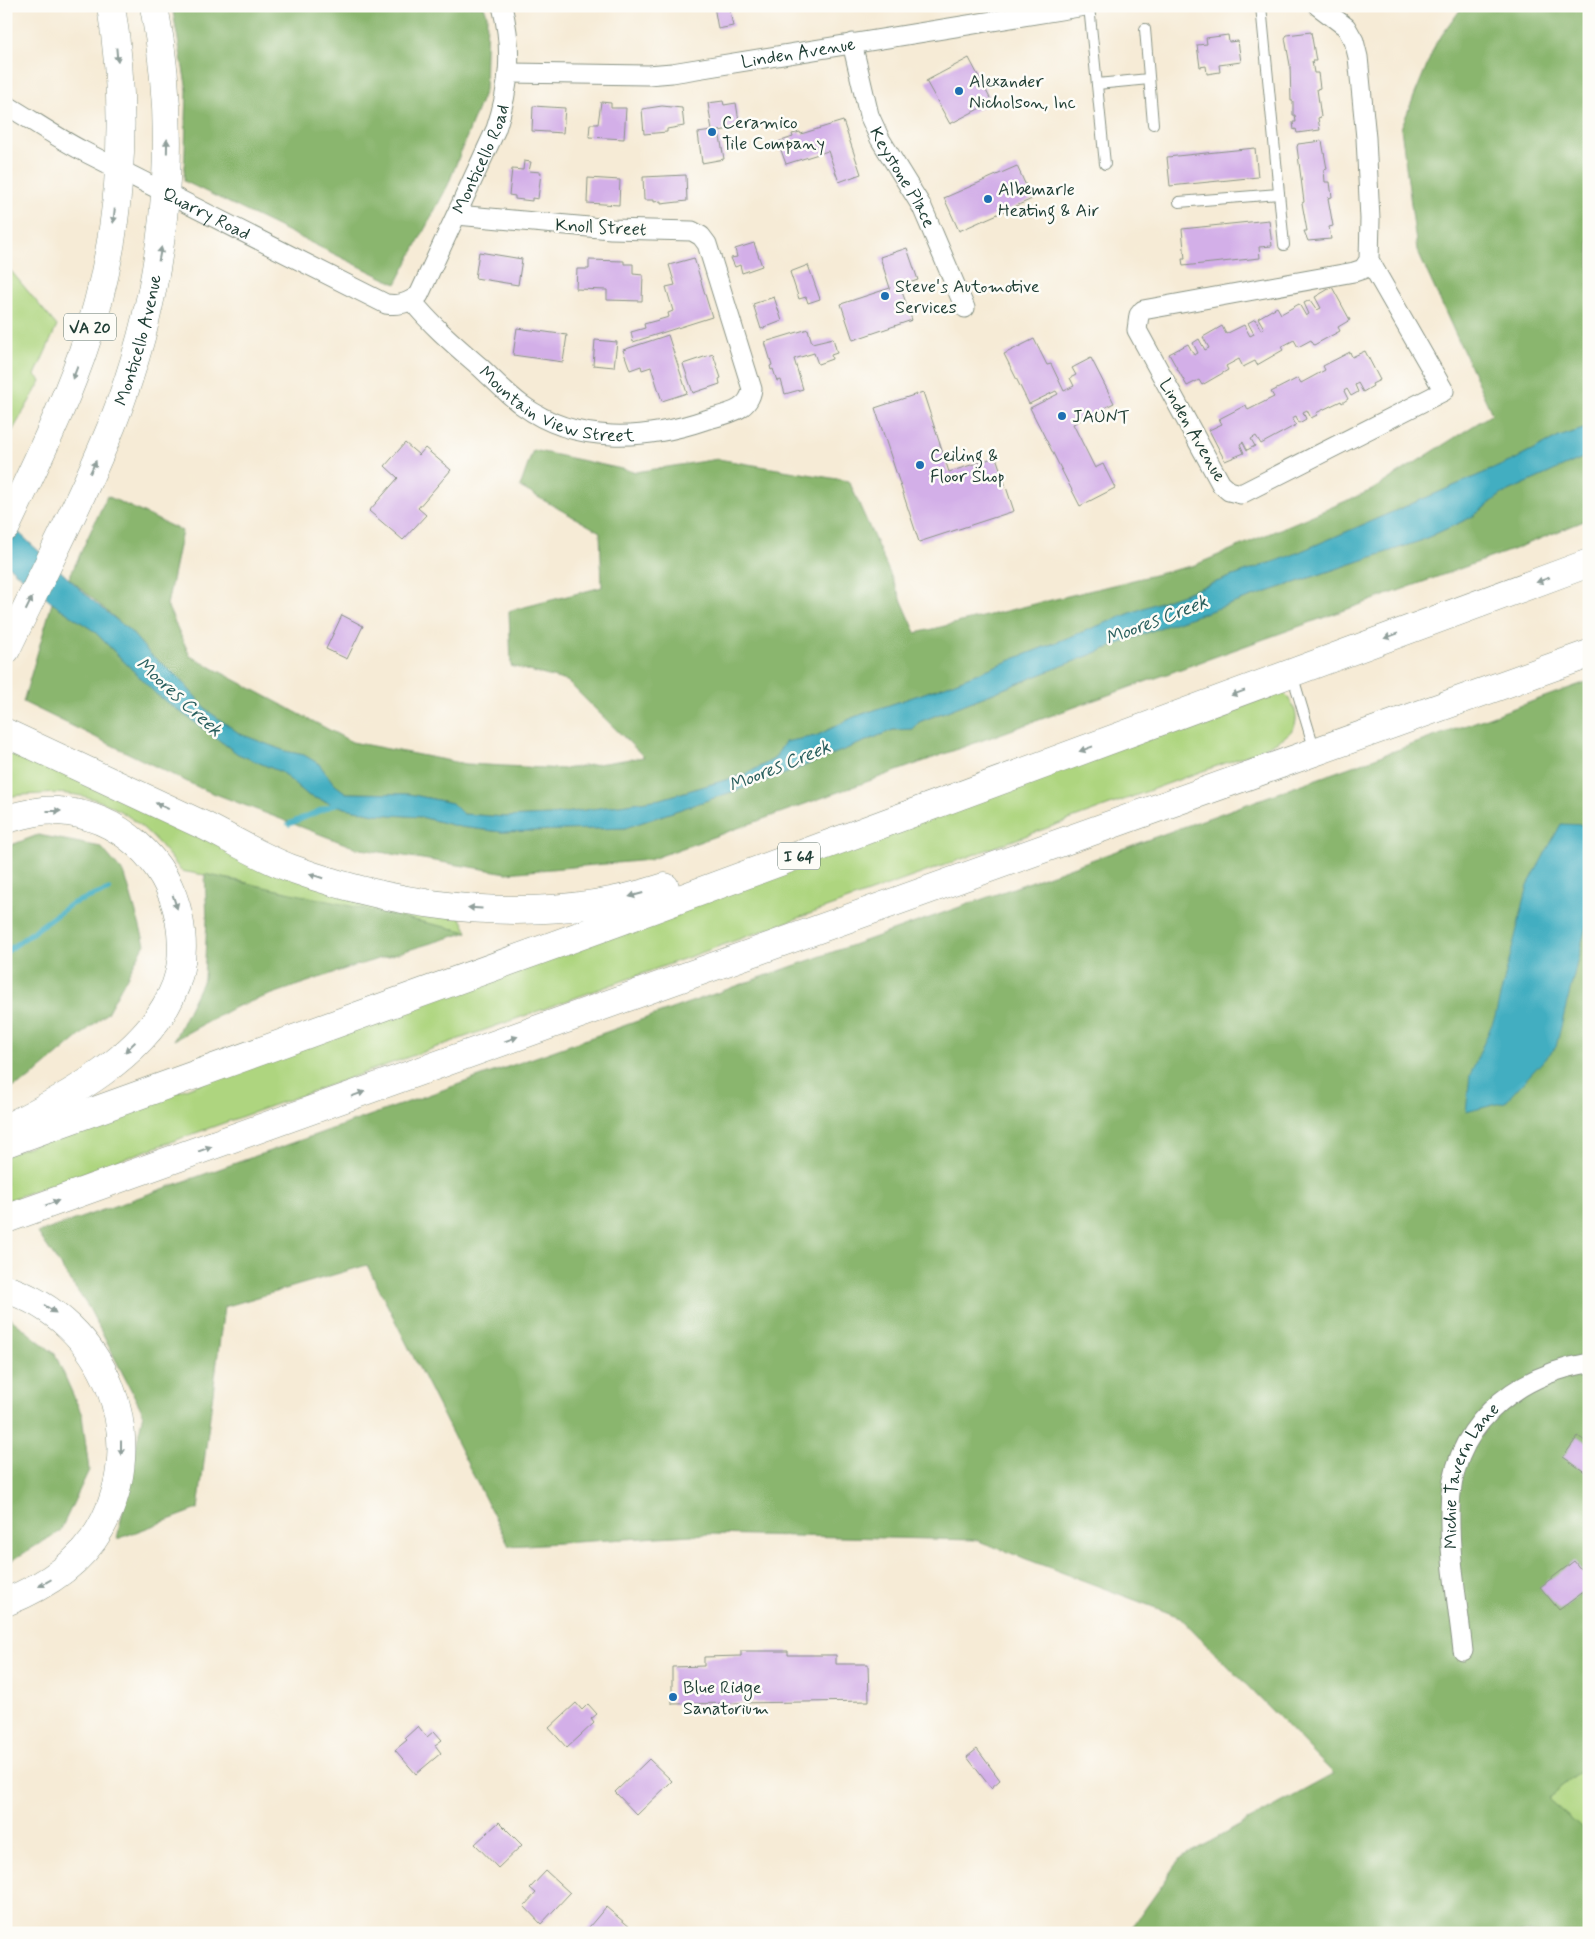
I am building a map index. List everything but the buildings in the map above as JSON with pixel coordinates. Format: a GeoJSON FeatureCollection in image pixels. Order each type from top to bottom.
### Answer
{"type":"FeatureCollection","features":[{"type":"Feature","properties":{"kind":"main road","name":"VA 20"},"geometry":{"type":"LineString","coordinates":[[6,527],[30,478],[72,380],[92,320],[113,227],[119,167],[120,126],[117,60],[110,6]]}},
{"type":"Feature","properties":{"kind":"main road","name":"Monticello Avenue"},"geometry":{"type":"LineString","coordinates":[[7,649],[73,512],[112,425],[132,369],[148,312],[162,246],[168,129],[162,47],[154,6]]}},
{"type":"Feature","properties":{"kind":"main road","name":"I 64"},"geometry":{"type":"LineString","coordinates":[[6,1143],[934,806],[1589,563]]}},
{"type":"Feature","properties":{"kind":"main road"},"geometry":{"type":"LineString","coordinates":[[6,1219],[1589,654]]}},
{"type":"Feature","properties":{"kind":"main road"},"geometry":{"type":"LineString","coordinates":[[6,733],[289,868],[351,887],[389,896],[462,908],[550,909],[620,900],[771,852],[934,806]]}},
{"type":"Feature","properties":{"kind":"main road"},"geometry":{"type":"LineString","coordinates":[[6,820],[34,812],[57,810],[94,818],[116,827],[135,840],[160,868],[176,902],[182,929],[182,952],[179,974],[171,996],[160,1015],[139,1039],[114,1063],[92,1080],[6,1128]]}},
{"type":"Feature","properties":{"kind":"main road"},"geometry":{"type":"LineString","coordinates":[[6,1288],[23,1294],[56,1313],[89,1346],[101,1365],[114,1398],[120,1423],[121,1453],[116,1488],[108,1512],[100,1529],[84,1550],[53,1578],[6,1602]]}},
{"type":"Feature","properties":{"kind":"street","name":"Monticello Road"},"geometry":{"type":"LineString","coordinates":[[412,300],[419,295],[457,215],[496,129],[505,102],[510,73],[508,29],[502,6]]}},
{"type":"Feature","properties":{"kind":"street","name":"Linden Avenue"},"geometry":{"type":"LineString","coordinates":[[510,73],[656,75],[1087,6]]}},
{"type":"Feature","properties":{"kind":"street","name":"Linden Avenue"},"geometry":{"type":"LineString","coordinates":[[1320,7],[1346,27],[1354,41],[1358,57],[1367,147],[1369,260],[1444,392],[1241,494],[1229,490],[1221,484],[1137,330],[1138,315],[1143,310],[1354,272],[1363,269],[1369,260]]}},
{"type":"Feature","properties":{"kind":"street","name":"Keystone Place"},"geometry":{"type":"LineString","coordinates":[[852,43],[869,115],[880,139],[922,207],[965,308]]}},
{"type":"Feature","properties":{"kind":"street","name":"Quarry Road"},"geometry":{"type":"LineString","coordinates":[[6,106],[81,150],[119,167],[166,194],[386,304],[398,305],[412,300]]}},
{"type":"Feature","properties":{"kind":"street","name":"Knoll Street"},"geometry":{"type":"LineString","coordinates":[[457,215],[611,229],[692,232],[701,236],[707,244],[752,389],[751,398],[745,405],[730,412]]}},
{"type":"Feature","properties":{"kind":"street","name":"Mountain View Street"},"geometry":{"type":"LineString","coordinates":[[412,300],[429,322],[522,405],[566,427],[601,435],[648,434],[691,425],[730,412]]}},
{"type":"Feature","properties":{"kind":"street","name":"Michie Tavern Lane"},"geometry":{"type":"LineString","coordinates":[[1463,1651],[1450,1511],[1456,1472],[1468,1440],[1483,1419],[1515,1390],[1539,1376],[1565,1367],[1589,1363]]}},
{"type":"Feature","properties":{"kind":"lane"},"geometry":{"type":"LineString","coordinates":[[1087,6],[1105,164]]}},
{"type":"Feature","properties":{"kind":"lane"},"geometry":{"type":"LineString","coordinates":[[1261,6],[1284,245]]}},
{"type":"Feature","properties":{"kind":"lane"},"geometry":{"type":"LineString","coordinates":[[1145,29],[1153,124]]}},
{"type":"Feature","properties":{"kind":"lane"},"geometry":{"type":"LineString","coordinates":[[1097,84],[1149,79]]}},
{"type":"Feature","properties":{"kind":"lane"},"geometry":{"type":"LineString","coordinates":[[1179,202],[1279,194]]}},
{"type":"Feature","properties":{"kind":"lane"},"geometry":{"type":"LineString","coordinates":[[1292,673],[1315,752]]}},
{"type":"Feature","properties":{"kind":"green space"},"geometry":{"type":"Polygon","coordinates":[[[172,6],[484,6],[487,15],[485,90],[448,185],[396,284],[184,181],[187,90],[172,6]]]}},
{"type":"Feature","properties":{"kind":"green space"},"geometry":{"type":"Polygon","coordinates":[[[1463,6],[1589,6],[1589,427],[1559,437],[1514,460],[1290,556],[1146,607],[945,686],[854,717],[816,736],[785,742],[774,759],[746,774],[661,799],[552,815],[504,817],[463,814],[452,803],[409,794],[346,793],[334,784],[319,764],[304,755],[285,751],[240,734],[208,711],[178,677],[150,654],[130,631],[69,578],[107,496],[182,531],[167,605],[190,656],[352,742],[466,764],[564,769],[644,757],[567,681],[511,666],[509,611],[602,587],[600,532],[520,487],[533,450],[636,472],[718,459],[849,481],[916,633],[1195,565],[1372,490],[1492,414],[1417,250],[1401,128],[1436,43],[1463,6]]]}},
{"type":"Feature","properties":{"kind":"green space"},"geometry":{"type":"Polygon","coordinates":[[[6,265],[57,326],[35,375],[41,381],[6,442],[6,265]]]}},
{"type":"Feature","properties":{"kind":"green space"},"geometry":{"type":"Polygon","coordinates":[[[1589,455],[1589,519],[1512,550],[649,860],[507,873],[356,848],[200,788],[23,702],[52,603],[94,631],[156,694],[238,754],[281,772],[309,796],[345,808],[375,814],[421,817],[460,827],[502,832],[625,828],[782,775],[893,730],[913,729],[919,722],[1159,628],[1420,541],[1472,517],[1502,494],[1589,455]]]}},
{"type":"Feature","properties":{"kind":"green space"},"geometry":{"type":"Polygon","coordinates":[[[1589,681],[1589,1765],[1548,1798],[1589,1834],[1589,1933],[1128,1933],[1182,1857],[1334,1774],[1180,1617],[976,1540],[708,1534],[509,1546],[367,1265],[224,1307],[198,1509],[117,1539],[143,1413],[89,1308],[38,1233],[994,895],[1589,681]]]}},
{"type":"Feature","properties":{"kind":"green space"},"geometry":{"type":"Polygon","coordinates":[[[1270,690],[1282,691],[1289,699],[1296,714],[1295,724],[1293,729],[1276,742],[1249,754],[751,935],[6,1201],[6,1155],[1270,690]]]}},
{"type":"Feature","properties":{"kind":"green space"},"geometry":{"type":"Polygon","coordinates":[[[6,743],[153,814],[459,914],[468,932],[301,897],[240,881],[181,871],[153,837],[121,812],[104,803],[85,797],[64,794],[23,795],[6,798],[6,743]]]}},
{"type":"Feature","properties":{"kind":"green space"},"geometry":{"type":"Polygon","coordinates":[[[38,835],[101,847],[125,875],[145,944],[107,1013],[28,1080],[6,1091],[6,847],[38,835]]]}},
{"type":"Feature","properties":{"kind":"green space"},"geometry":{"type":"Polygon","coordinates":[[[205,874],[468,932],[348,968],[235,1007],[174,1040],[204,978],[207,920],[205,874]]]}},
{"type":"Feature","properties":{"kind":"green space"},"geometry":{"type":"Polygon","coordinates":[[[6,1315],[55,1354],[82,1415],[89,1470],[60,1531],[6,1564],[6,1315]]]}},
{"type":"Feature","properties":{"kind":"green space"},"geometry":{"type":"Polygon","coordinates":[[[1589,1765],[1589,1852],[1548,1798],[1589,1765]]]}},
{"type":"Feature","properties":{"kind":"water","name":"Moores Creek"},"geometry":{"type":"Polygon","coordinates":[[[1589,427],[1589,455],[1502,494],[1472,517],[1420,541],[1159,628],[919,722],[913,729],[893,730],[782,775],[625,828],[502,832],[460,827],[421,817],[375,814],[345,808],[309,796],[281,772],[238,754],[156,694],[94,631],[52,603],[6,564],[6,521],[92,600],[130,631],[150,654],[178,677],[208,711],[240,734],[285,751],[304,755],[319,764],[334,784],[346,793],[409,794],[452,803],[463,814],[504,817],[552,815],[661,799],[746,774],[774,759],[785,742],[816,736],[854,717],[945,686],[1146,607],[1290,556],[1514,460],[1559,437],[1589,427]]]}},
{"type":"Feature","properties":{"kind":"water"},"geometry":{"type":"Polygon","coordinates":[[[1561,824],[1586,825],[1589,844],[1589,914],[1556,1047],[1505,1102],[1466,1112],[1470,1075],[1495,1017],[1528,885],[1561,824]]]}},
{"type":"Feature","properties":{"kind":"waterway"},"geometry":{"type":"LineString","coordinates":[[289,824],[340,802]]}},
{"type":"Feature","properties":{"kind":"waterway"},"geometry":{"type":"LineString","coordinates":[[6,952],[71,904],[109,890]]}},
{"type":"Feature","properties":{"kind":"place","name":"Alexander Nicholson, Inc"},"geometry":{"type":"Point","coordinates":[959,91]}},
{"type":"Feature","properties":{"kind":"place","name":"Ceramico Tile Company"},"geometry":{"type":"Point","coordinates":[712,132]}},
{"type":"Feature","properties":{"kind":"place","name":"Albemarle Heating & Air"},"geometry":{"type":"Point","coordinates":[988,199]}},
{"type":"Feature","properties":{"kind":"place","name":"Steve's Automotive Services"},"geometry":{"type":"Point","coordinates":[885,296]}},
{"type":"Feature","properties":{"kind":"place","name":"JAUNT"},"geometry":{"type":"Point","coordinates":[1062,416]}},
{"type":"Feature","properties":{"kind":"place","name":"Ceiling & Floor Shop"},"geometry":{"type":"Point","coordinates":[920,465]}},
{"type":"Feature","properties":{"kind":"place","name":"Blue Ridge Sanatorium"},"geometry":{"type":"Point","coordinates":[673,1697]}}]}
